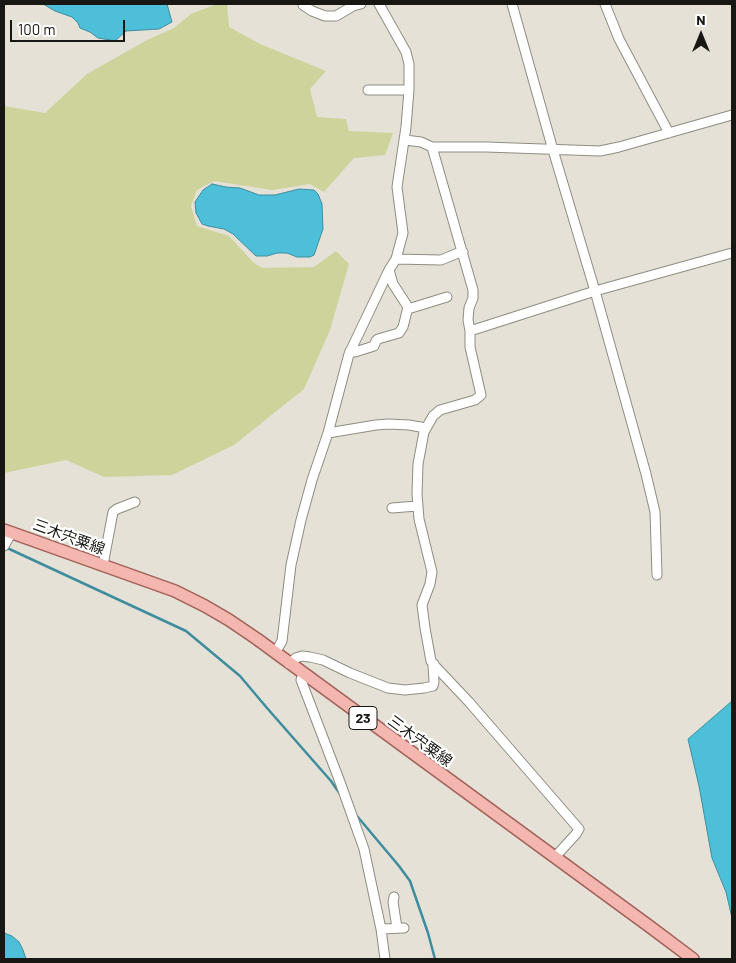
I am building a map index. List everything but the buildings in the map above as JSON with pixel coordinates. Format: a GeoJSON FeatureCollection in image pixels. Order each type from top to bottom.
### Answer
{"type":"FeatureCollection","features":[{"type":"Feature","properties":{"kind":"main road","name":"三木宍粟線"},"geometry":{"type":"LineString","coordinates":[[8,531],[175,591],[229,620],[693,959]]}},
{"type":"Feature","properties":{"kind":"street"},"geometry":{"type":"LineString","coordinates":[[302,4],[312,11],[325,16],[336,16],[353,6],[361,4]]}},
{"type":"Feature","properties":{"kind":"street"},"geometry":{"type":"LineString","coordinates":[[275,653],[282,641],[290,565],[301,520],[328,433],[350,352],[396,259],[402,233],[396,187],[405,140],[408,64],[406,52],[379,4]]}},
{"type":"Feature","properties":{"kind":"street"},"geometry":{"type":"LineString","coordinates":[[512,4],[646,474],[655,512],[657,575]]}},
{"type":"Feature","properties":{"kind":"street"},"geometry":{"type":"LineString","coordinates":[[605,4],[619,40],[669,133]]}},
{"type":"Feature","properties":{"kind":"street"},"geometry":{"type":"LineString","coordinates":[[368,90],[408,90]]}},
{"type":"Feature","properties":{"kind":"street"},"geometry":{"type":"LineString","coordinates":[[405,140],[421,142],[432,146],[600,151],[732,115]]}},
{"type":"Feature","properties":{"kind":"street"},"geometry":{"type":"LineString","coordinates":[[432,146],[473,290],[468,320],[470,347],[481,396],[475,400],[440,410],[433,416],[424,432],[418,464],[417,506],[432,572],[430,584],[422,605],[431,661],[579,829],[555,857]]}},
{"type":"Feature","properties":{"kind":"street"},"geometry":{"type":"LineString","coordinates":[[396,259],[441,260],[462,252]]}},
{"type":"Feature","properties":{"kind":"street"},"geometry":{"type":"LineString","coordinates":[[470,331],[594,291],[732,253]]}},
{"type":"Feature","properties":{"kind":"street"},"geometry":{"type":"LineString","coordinates":[[350,352],[374,346],[378,339],[399,333],[403,327],[408,307],[393,284],[389,270]]}},
{"type":"Feature","properties":{"kind":"street"},"geometry":{"type":"LineString","coordinates":[[408,309],[447,297]]}},
{"type":"Feature","properties":{"kind":"street"},"geometry":{"type":"LineString","coordinates":[[328,433],[388,424],[426,428]]}},
{"type":"Feature","properties":{"kind":"street"},"geometry":{"type":"LineString","coordinates":[[103,565],[113,512],[135,502]]}},
{"type":"Feature","properties":{"kind":"street"},"geometry":{"type":"LineString","coordinates":[[392,508],[417,506]]}},
{"type":"Feature","properties":{"kind":"street"},"geometry":{"type":"LineString","coordinates":[[4,546],[8,531]]}},
{"type":"Feature","properties":{"kind":"street"},"geometry":{"type":"LineString","coordinates":[[289,664],[296,658],[310,656],[388,688],[405,690],[434,686],[434,664]]}},
{"type":"Feature","properties":{"kind":"street"},"geometry":{"type":"LineString","coordinates":[[303,674],[301,680],[364,849],[386,959]]}},
{"type":"Feature","properties":{"kind":"street"},"geometry":{"type":"LineString","coordinates":[[375,904],[393,900],[400,928],[381,929]]}},
{"type":"Feature","properties":{"kind":"green space"},"geometry":{"type":"Polygon","coordinates":[[[217,4],[227,4],[229,27],[260,44],[326,71],[310,89],[317,117],[346,119],[349,131],[393,133],[385,155],[354,158],[324,192],[310,184],[272,190],[214,181],[197,190],[191,206],[197,226],[229,236],[254,263],[262,268],[314,267],[336,251],[349,264],[330,330],[304,389],[234,445],[172,475],[104,477],[66,460],[4,473],[4,106],[45,113],[87,74],[147,40],[174,28],[191,14],[217,4]]]}},
{"type":"Feature","properties":{"kind":"water"},"geometry":{"type":"Polygon","coordinates":[[[43,4],[167,4],[172,22],[159,29],[126,31],[115,41],[98,38],[80,28],[72,17],[43,4]]]}},
{"type":"Feature","properties":{"kind":"water"},"geometry":{"type":"Polygon","coordinates":[[[212,184],[240,188],[259,195],[275,195],[299,189],[314,190],[322,204],[323,229],[314,255],[310,257],[297,257],[287,253],[277,253],[267,256],[256,256],[233,234],[224,229],[202,224],[196,213],[195,202],[203,190],[212,184]]]}},
{"type":"Feature","properties":{"kind":"water"},"geometry":{"type":"Polygon","coordinates":[[[732,701],[732,918],[726,892],[712,858],[688,739],[732,701]]]}},
{"type":"Feature","properties":{"kind":"water"},"geometry":{"type":"Polygon","coordinates":[[[4,933],[12,936],[19,942],[26,959],[4,959],[4,933]]]}},
{"type":"Feature","properties":{"kind":"waterway"},"geometry":{"type":"LineString","coordinates":[[5,547],[186,631],[240,676],[331,781],[340,794]]}},
{"type":"Feature","properties":{"kind":"waterway"},"geometry":{"type":"LineString","coordinates":[[357,816],[410,881],[435,959]]}}]}
